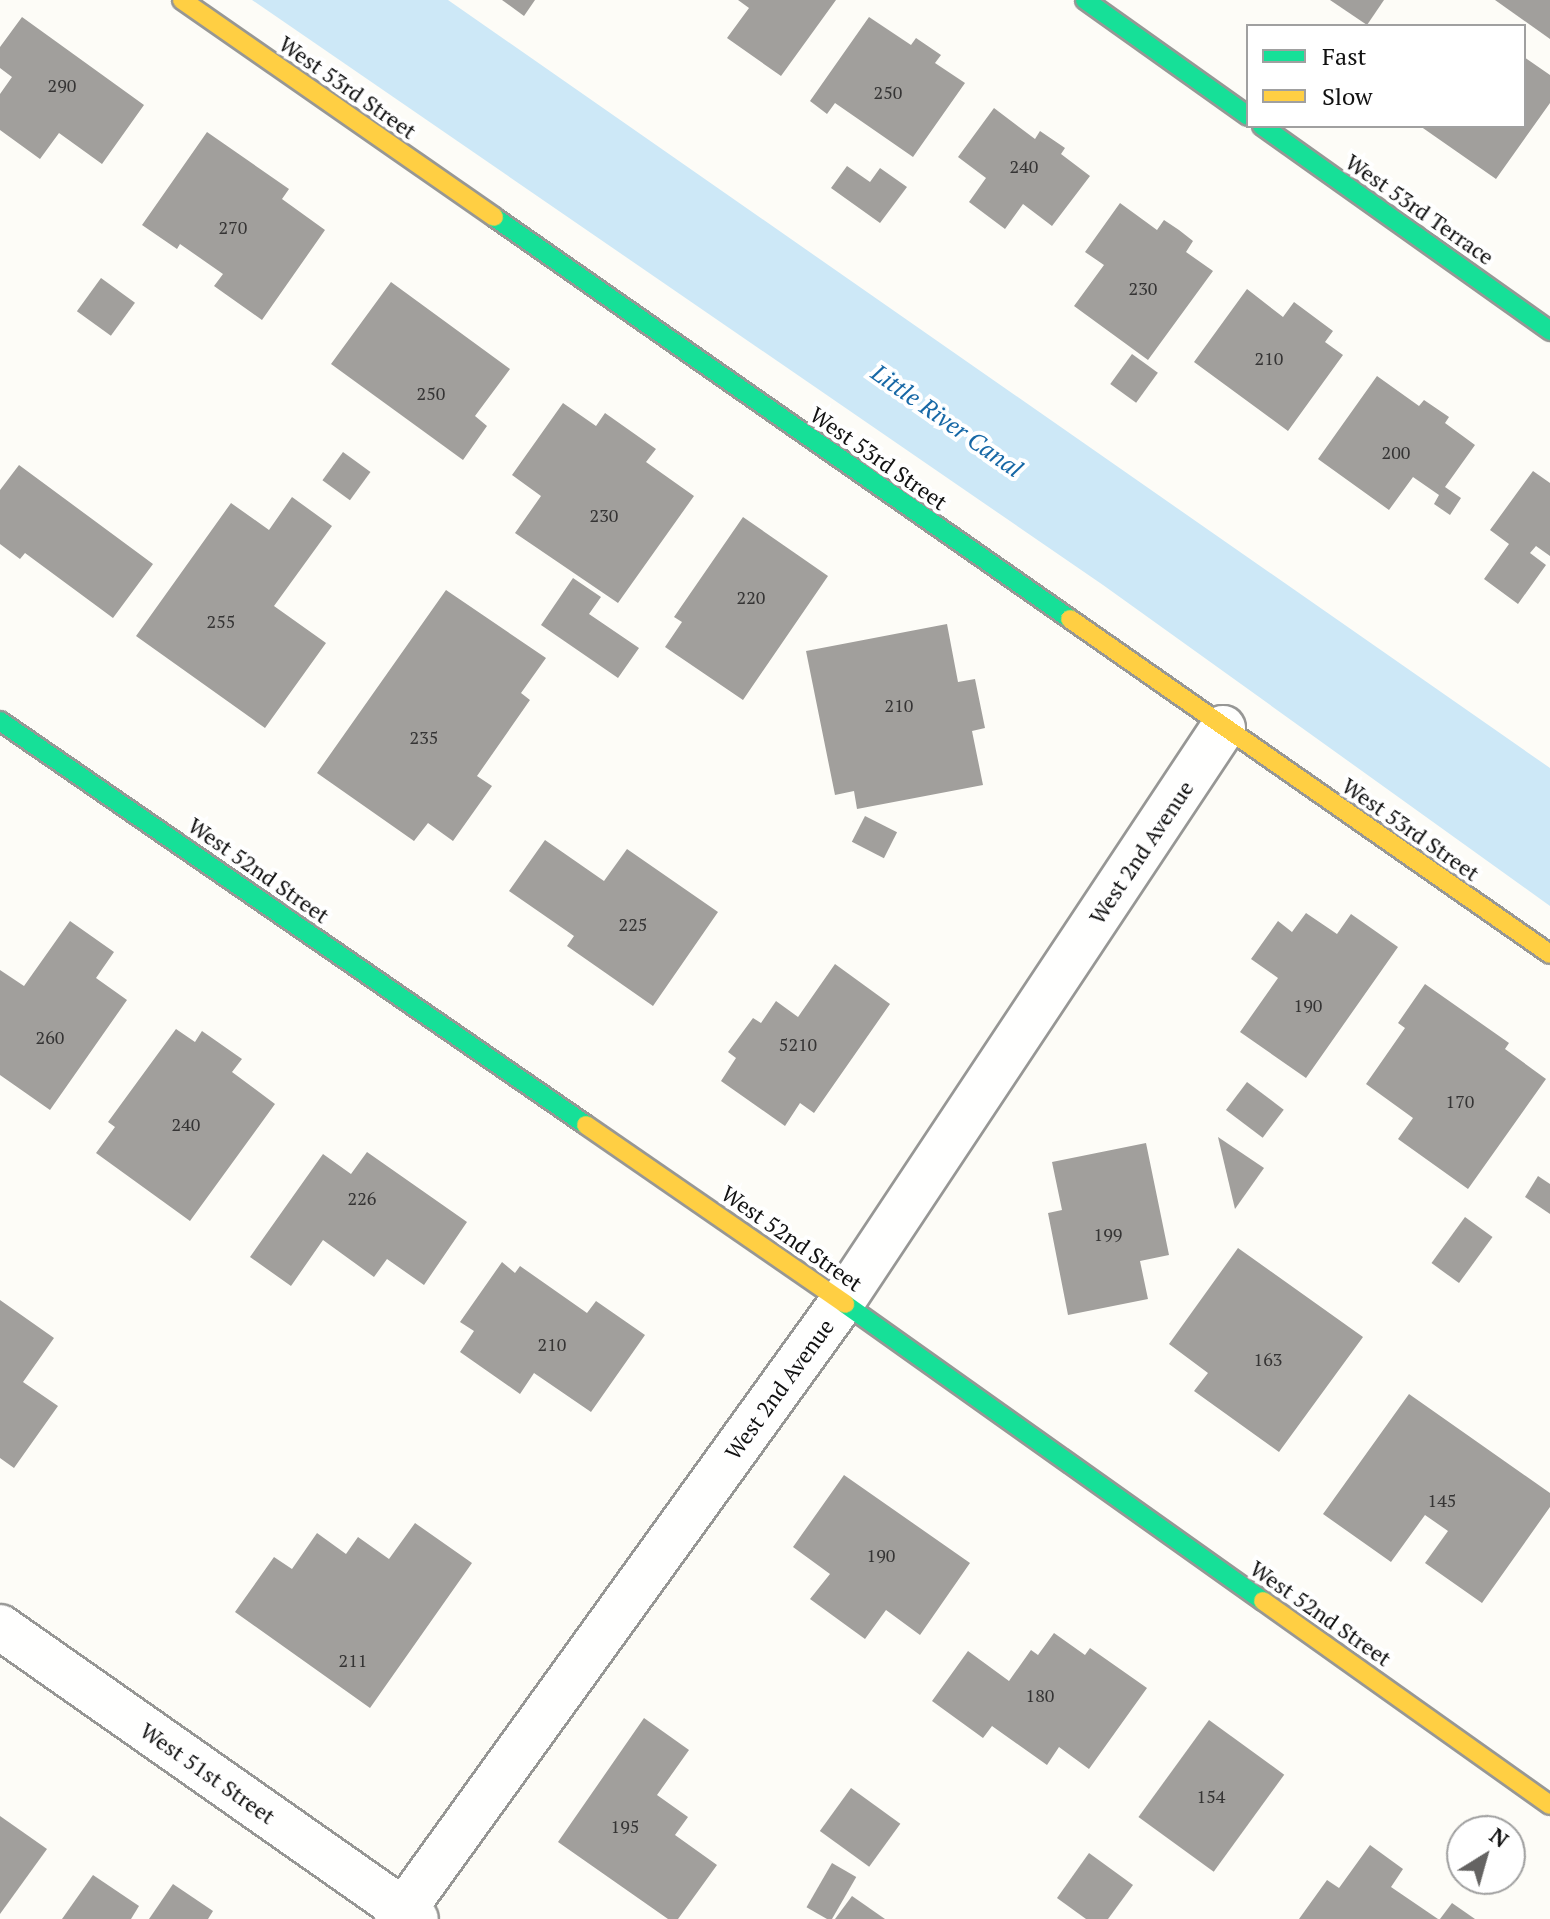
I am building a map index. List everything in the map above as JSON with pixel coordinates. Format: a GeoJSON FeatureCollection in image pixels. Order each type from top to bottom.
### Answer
{"type":"FeatureCollection","features":[{"type":"Feature","properties":{"kind":"street","name":"West 53rd Street"},"geometry":{"type":"LineString","coordinates":[[182,0],[1550,954]]}},
{"type":"Feature","properties":{"kind":"street"},"geometry":{"type":"LineString","coordinates":[[1085,0],[1246,115]]}},
{"type":"Feature","properties":{"kind":"street","name":"West 53rd Terrace"},"geometry":{"type":"LineString","coordinates":[[1265,128],[1550,331]]}},
{"type":"Feature","properties":{"kind":"street","name":"West 52nd Street"},"geometry":{"type":"LineString","coordinates":[[0,721],[842,1302],[1550,1805]]}},
{"type":"Feature","properties":{"kind":"street","name":"West 2nd Avenue"},"geometry":{"type":"LineString","coordinates":[[405,1916],[842,1302],[1223,728]]}},
{"type":"Feature","properties":{"kind":"street","name":"West 51st Street"},"geometry":{"type":"LineString","coordinates":[[0,1627],[405,1916]]}},
{"type":"Feature","properties":{"kind":"water","name":"Little River Canal"},"geometry":{"type":"Polygon","coordinates":[[[252,0],[448,0],[1550,768],[1550,906],[1103,585],[252,0]]]}},
{"type":"Feature","properties":{"kind":"building"},"geometry":{"type":"Polygon","coordinates":[[[502,0],[535,0],[524,16],[502,0]]]}},
{"type":"Feature","properties":{"kind":"building"},"geometry":{"type":"Polygon","coordinates":[[[738,0],[836,0],[781,76],[727,38],[749,8],[738,0]]]}},
{"type":"Feature","properties":{"kind":"building"},"geometry":{"type":"Polygon","coordinates":[[[1330,0],[1384,0],[1366,24],[1330,0]]]}},
{"type":"Feature","properties":{"kind":"building"},"geometry":{"type":"Polygon","coordinates":[[[1495,0],[1550,0],[1550,39],[1495,0]]]}},
{"type":"Feature","properties":{"kind":"building"},"geometry":{"type":"Polygon","coordinates":[[[22,17],[144,105],[102,164],[59,133],[40,159],[0,130],[0,94],[12,77],[0,68],[0,47],[22,17]]]}},
{"type":"Feature","properties":{"kind":"building"},"geometry":{"type":"Polygon","coordinates":[[[869,17],[911,45],[916,38],[941,55],[935,63],[965,83],[913,157],[835,103],[827,114],[810,101],[869,17]]]}},
{"type":"Feature","properties":{"kind":"building"},"geometry":{"type":"Polygon","coordinates":[[[1526,58],[1550,75],[1550,103],[1496,179],[1423,128],[1526,128],[1526,58]]]}},
{"type":"Feature","properties":{"kind":"building"},"geometry":{"type":"Polygon","coordinates":[[[994,108],[1035,139],[1040,131],[1065,148],[1061,154],[1090,176],[1052,226],[1023,204],[1005,229],[969,202],[986,178],[958,157],[994,108]]]}},
{"type":"Feature","properties":{"kind":"building"},"geometry":{"type":"Polygon","coordinates":[[[207,132],[289,189],[282,199],[325,230],[262,320],[214,286],[223,274],[180,244],[177,249],[142,225],[207,132]]]}},
{"type":"Feature","properties":{"kind":"building"},"geometry":{"type":"Polygon","coordinates":[[[847,166],[870,182],[880,168],[907,187],[880,223],[831,188],[847,166]]]}},
{"type":"Feature","properties":{"kind":"building"},"geometry":{"type":"Polygon","coordinates":[[[1120,203],[1157,230],[1164,220],[1179,230],[1193,241],[1186,252],[1213,271],[1148,360],[1074,306],[1104,265],[1085,252],[1120,203]]]}},
{"type":"Feature","properties":{"kind":"building"},"geometry":{"type":"Polygon","coordinates":[[[101,278],[135,303],[111,336],[77,311],[101,278]]]}},
{"type":"Feature","properties":{"kind":"building"},"geometry":{"type":"Polygon","coordinates":[[[391,282],[510,369],[475,416],[487,426],[463,460],[331,364],[391,282]]]}},
{"type":"Feature","properties":{"kind":"building"},"geometry":{"type":"Polygon","coordinates":[[[1247,289],[1283,317],[1294,302],[1333,331],[1325,342],[1343,355],[1288,431],[1194,362],[1247,289]]]}},
{"type":"Feature","properties":{"kind":"building"},"geometry":{"type":"Polygon","coordinates":[[[1132,354],[1158,373],[1136,403],[1110,384],[1132,354]]]}},
{"type":"Feature","properties":{"kind":"building"},"geometry":{"type":"Polygon","coordinates":[[[1377,376],[1419,406],[1424,400],[1449,417],[1445,423],[1475,445],[1445,487],[1461,498],[1450,515],[1434,504],[1439,495],[1413,477],[1389,510],[1318,459],[1377,376]]]}},
{"type":"Feature","properties":{"kind":"building"},"geometry":{"type":"Polygon","coordinates":[[[563,403],[596,426],[605,413],[656,449],[646,462],[694,496],[618,603],[515,533],[541,496],[512,475],[563,403]]]}},
{"type":"Feature","properties":{"kind":"building"},"geometry":{"type":"Polygon","coordinates":[[[343,452],[371,472],[350,500],[322,480],[343,452]]]}},
{"type":"Feature","properties":{"kind":"building"},"geometry":{"type":"Polygon","coordinates":[[[19,465],[153,564],[113,618],[25,553],[20,559],[0,544],[0,490],[19,465]]]}},
{"type":"Feature","properties":{"kind":"building"},"geometry":{"type":"Polygon","coordinates":[[[1533,471],[1550,483],[1550,556],[1536,546],[1530,553],[1546,565],[1518,604],[1484,579],[1509,544],[1490,530],[1533,471]]]}},
{"type":"Feature","properties":{"kind":"building"},"geometry":{"type":"Polygon","coordinates":[[[292,497],[332,526],[274,606],[326,643],[265,728],[136,636],[231,503],[269,530],[292,497]]]}},
{"type":"Feature","properties":{"kind":"building"},"geometry":{"type":"Polygon","coordinates":[[[743,517],[828,576],[743,700],[665,647],[682,622],[674,617],[743,517]]]}},
{"type":"Feature","properties":{"kind":"building"},"geometry":{"type":"Polygon","coordinates":[[[573,578],[601,597],[589,614],[639,648],[618,678],[541,625],[573,578]]]}},
{"type":"Feature","properties":{"kind":"building"},"geometry":{"type":"Polygon","coordinates":[[[446,590],[546,658],[521,693],[530,700],[477,776],[492,786],[453,841],[428,823],[414,841],[317,773],[446,590]]]}},
{"type":"Feature","properties":{"kind":"building"},"geometry":{"type":"Polygon","coordinates":[[[947,624],[958,682],[975,679],[985,728],[972,731],[983,785],[857,809],[854,791],[835,795],[806,651],[947,624]]]}},
{"type":"Feature","properties":{"kind":"building"},"geometry":{"type":"Polygon","coordinates":[[[865,816],[897,832],[884,858],[852,842],[865,816]]]}},
{"type":"Feature","properties":{"kind":"building"},"geometry":{"type":"Polygon","coordinates":[[[545,840],[604,881],[627,849],[718,912],[653,1006],[567,946],[574,936],[509,891],[545,840]]]}},
{"type":"Feature","properties":{"kind":"building"},"geometry":{"type":"Polygon","coordinates":[[[1306,913],[1337,934],[1351,914],[1398,947],[1306,1078],[1240,1032],[1278,978],[1251,959],[1278,921],[1292,932],[1306,913]]]}},
{"type":"Feature","properties":{"kind":"building"},"geometry":{"type":"Polygon","coordinates":[[[70,921],[114,952],[96,978],[127,1000],[50,1110],[0,1075],[0,970],[24,986],[70,921]]]}},
{"type":"Feature","properties":{"kind":"building"},"geometry":{"type":"Polygon","coordinates":[[[835,964],[890,1004],[814,1113],[800,1103],[785,1126],[721,1081],[736,1058],[728,1052],[753,1018],[761,1023],[776,1001],[798,1017],[835,964]]]}},
{"type":"Feature","properties":{"kind":"building"},"geometry":{"type":"Polygon","coordinates":[[[1425,984],[1509,1043],[1505,1049],[1546,1079],[1468,1189],[1398,1139],[1413,1118],[1366,1084],[1405,1028],[1398,1023],[1425,984]]]}},
{"type":"Feature","properties":{"kind":"building"},"geometry":{"type":"Polygon","coordinates":[[[176,1029],[195,1042],[202,1031],[242,1059],[232,1072],[275,1104],[190,1221],[96,1153],[115,1127],[108,1122],[176,1029]]]}},
{"type":"Feature","properties":{"kind":"building"},"geometry":{"type":"Polygon","coordinates":[[[1247,1082],[1284,1110],[1263,1138],[1226,1110],[1247,1082]]]}},
{"type":"Feature","properties":{"kind":"building"},"geometry":{"type":"Polygon","coordinates":[[[1218,1137],[1264,1168],[1235,1209],[1218,1137]]]}},
{"type":"Feature","properties":{"kind":"building"},"geometry":{"type":"Polygon","coordinates":[[[1146,1143],[1169,1255],[1140,1261],[1148,1299],[1068,1315],[1048,1213],[1062,1210],[1052,1162],[1146,1143]]]}},
{"type":"Feature","properties":{"kind":"building"},"geometry":{"type":"Polygon","coordinates":[[[367,1152],[467,1222],[424,1285],[387,1259],[374,1277],[323,1240],[291,1286],[250,1257],[323,1154],[351,1174],[367,1152]]]}},
{"type":"Feature","properties":{"kind":"building"},"geometry":{"type":"Polygon","coordinates":[[[1538,1176],[1550,1184],[1550,1214],[1525,1197],[1538,1176]]]}},
{"type":"Feature","properties":{"kind":"building"},"geometry":{"type":"Polygon","coordinates":[[[1465,1217],[1493,1237],[1459,1283],[1431,1263],[1465,1217]]]}},
{"type":"Feature","properties":{"kind":"building"},"geometry":{"type":"Polygon","coordinates":[[[1238,1248],[1363,1337],[1279,1452],[1194,1391],[1208,1373],[1169,1344],[1238,1248]]]}},
{"type":"Feature","properties":{"kind":"building"},"geometry":{"type":"Polygon","coordinates":[[[502,1262],[515,1273],[520,1266],[587,1313],[596,1301],[645,1335],[591,1412],[534,1373],[520,1394],[460,1352],[474,1331],[460,1322],[502,1262]]]}},
{"type":"Feature","properties":{"kind":"building"},"geometry":{"type":"Polygon","coordinates":[[[0,1300],[54,1338],[23,1382],[58,1406],[14,1468],[0,1458],[0,1300]]]}},
{"type":"Feature","properties":{"kind":"building"},"geometry":{"type":"Polygon","coordinates":[[[1409,1394],[1550,1493],[1550,1507],[1482,1603],[1425,1563],[1448,1531],[1425,1515],[1391,1562],[1323,1514],[1409,1394]]]}},
{"type":"Feature","properties":{"kind":"building"},"geometry":{"type":"Polygon","coordinates":[[[844,1475],[970,1563],[920,1635],[886,1610],[865,1639],[810,1599],[830,1574],[793,1547],[844,1475]]]}},
{"type":"Feature","properties":{"kind":"building"},"geometry":{"type":"Polygon","coordinates":[[[415,1523],[472,1563],[370,1708],[235,1612],[274,1557],[292,1569],[317,1533],[346,1554],[358,1537],[389,1559],[415,1523]]]}},
{"type":"Feature","properties":{"kind":"building"},"geometry":{"type":"Polygon","coordinates":[[[1054,1633],[1085,1655],[1090,1648],[1147,1688],[1089,1769],[1059,1747],[1047,1765],[992,1726],[983,1738],[932,1701],[968,1651],[1009,1681],[1031,1650],[1038,1655],[1054,1633]]]}},
{"type":"Feature","properties":{"kind":"building"},"geometry":{"type":"Polygon","coordinates":[[[644,1718],[689,1750],[657,1795],[688,1817],[675,1835],[717,1865],[678,1919],[668,1919],[558,1842],[644,1718]]]}},
{"type":"Feature","properties":{"kind":"building"},"geometry":{"type":"Polygon","coordinates":[[[1209,1720],[1284,1775],[1214,1872],[1138,1817],[1209,1720]]]}},
{"type":"Feature","properties":{"kind":"building"},"geometry":{"type":"Polygon","coordinates":[[[851,1788],[900,1824],[869,1867],[820,1831],[851,1788]]]}},
{"type":"Feature","properties":{"kind":"building"},"geometry":{"type":"Polygon","coordinates":[[[0,1816],[47,1849],[0,1914],[0,1816]]]}},
{"type":"Feature","properties":{"kind":"building"},"geometry":{"type":"Polygon","coordinates":[[[1370,1845],[1403,1869],[1391,1887],[1438,1919],[1299,1919],[1327,1880],[1339,1888],[1370,1845]]]}},
{"type":"Feature","properties":{"kind":"building"},"geometry":{"type":"Polygon","coordinates":[[[1089,1853],[1133,1885],[1108,1919],[1086,1919],[1057,1898],[1089,1853]]]}},
{"type":"Feature","properties":{"kind":"building"},"geometry":{"type":"Polygon","coordinates":[[[832,1863],[856,1877],[832,1919],[806,1907],[832,1863]]]}},
{"type":"Feature","properties":{"kind":"building"},"geometry":{"type":"Polygon","coordinates":[[[93,1875],[139,1906],[131,1919],[62,1919],[93,1875]]]}},
{"type":"Feature","properties":{"kind":"building"},"geometry":{"type":"Polygon","coordinates":[[[173,1884],[213,1911],[208,1919],[149,1919],[173,1884]]]}},
{"type":"Feature","properties":{"kind":"building"},"geometry":{"type":"Polygon","coordinates":[[[852,1896],[885,1919],[835,1919],[852,1896]]]}},
{"type":"Feature","properties":{"kind":"building"},"geometry":{"type":"Polygon","coordinates":[[[1452,1903],[1475,1919],[1440,1919],[1452,1903]]]}},
{"type":"Feature","properties":{"kind":"traffic: fast"},"geometry":{"type":"LineString","coordinates":[[1085,0],[1246,115]]}},
{"type":"Feature","properties":{"kind":"traffic: fast"},"geometry":{"type":"LineString","coordinates":[[1265,128],[1550,331]]}},
{"type":"Feature","properties":{"kind":"traffic: fast"},"geometry":{"type":"LineString","coordinates":[[494,217],[1070,619]]}},
{"type":"Feature","properties":{"kind":"traffic: fast"},"geometry":{"type":"LineString","coordinates":[[0,721],[586,1125]]}},
{"type":"Feature","properties":{"kind":"traffic: fast"},"geometry":{"type":"LineString","coordinates":[[845,1304],[1263,1601]]}},
{"type":"Feature","properties":{"kind":"traffic: slow"},"geometry":{"type":"LineString","coordinates":[[182,0],[494,217]]}},
{"type":"Feature","properties":{"kind":"traffic: slow"},"geometry":{"type":"LineString","coordinates":[[1070,619],[1550,954]]}},
{"type":"Feature","properties":{"kind":"traffic: slow"},"geometry":{"type":"LineString","coordinates":[[586,1125],[845,1304]]}},
{"type":"Feature","properties":{"kind":"traffic: slow"},"geometry":{"type":"LineString","coordinates":[[1263,1601],[1550,1805]]}}]}
